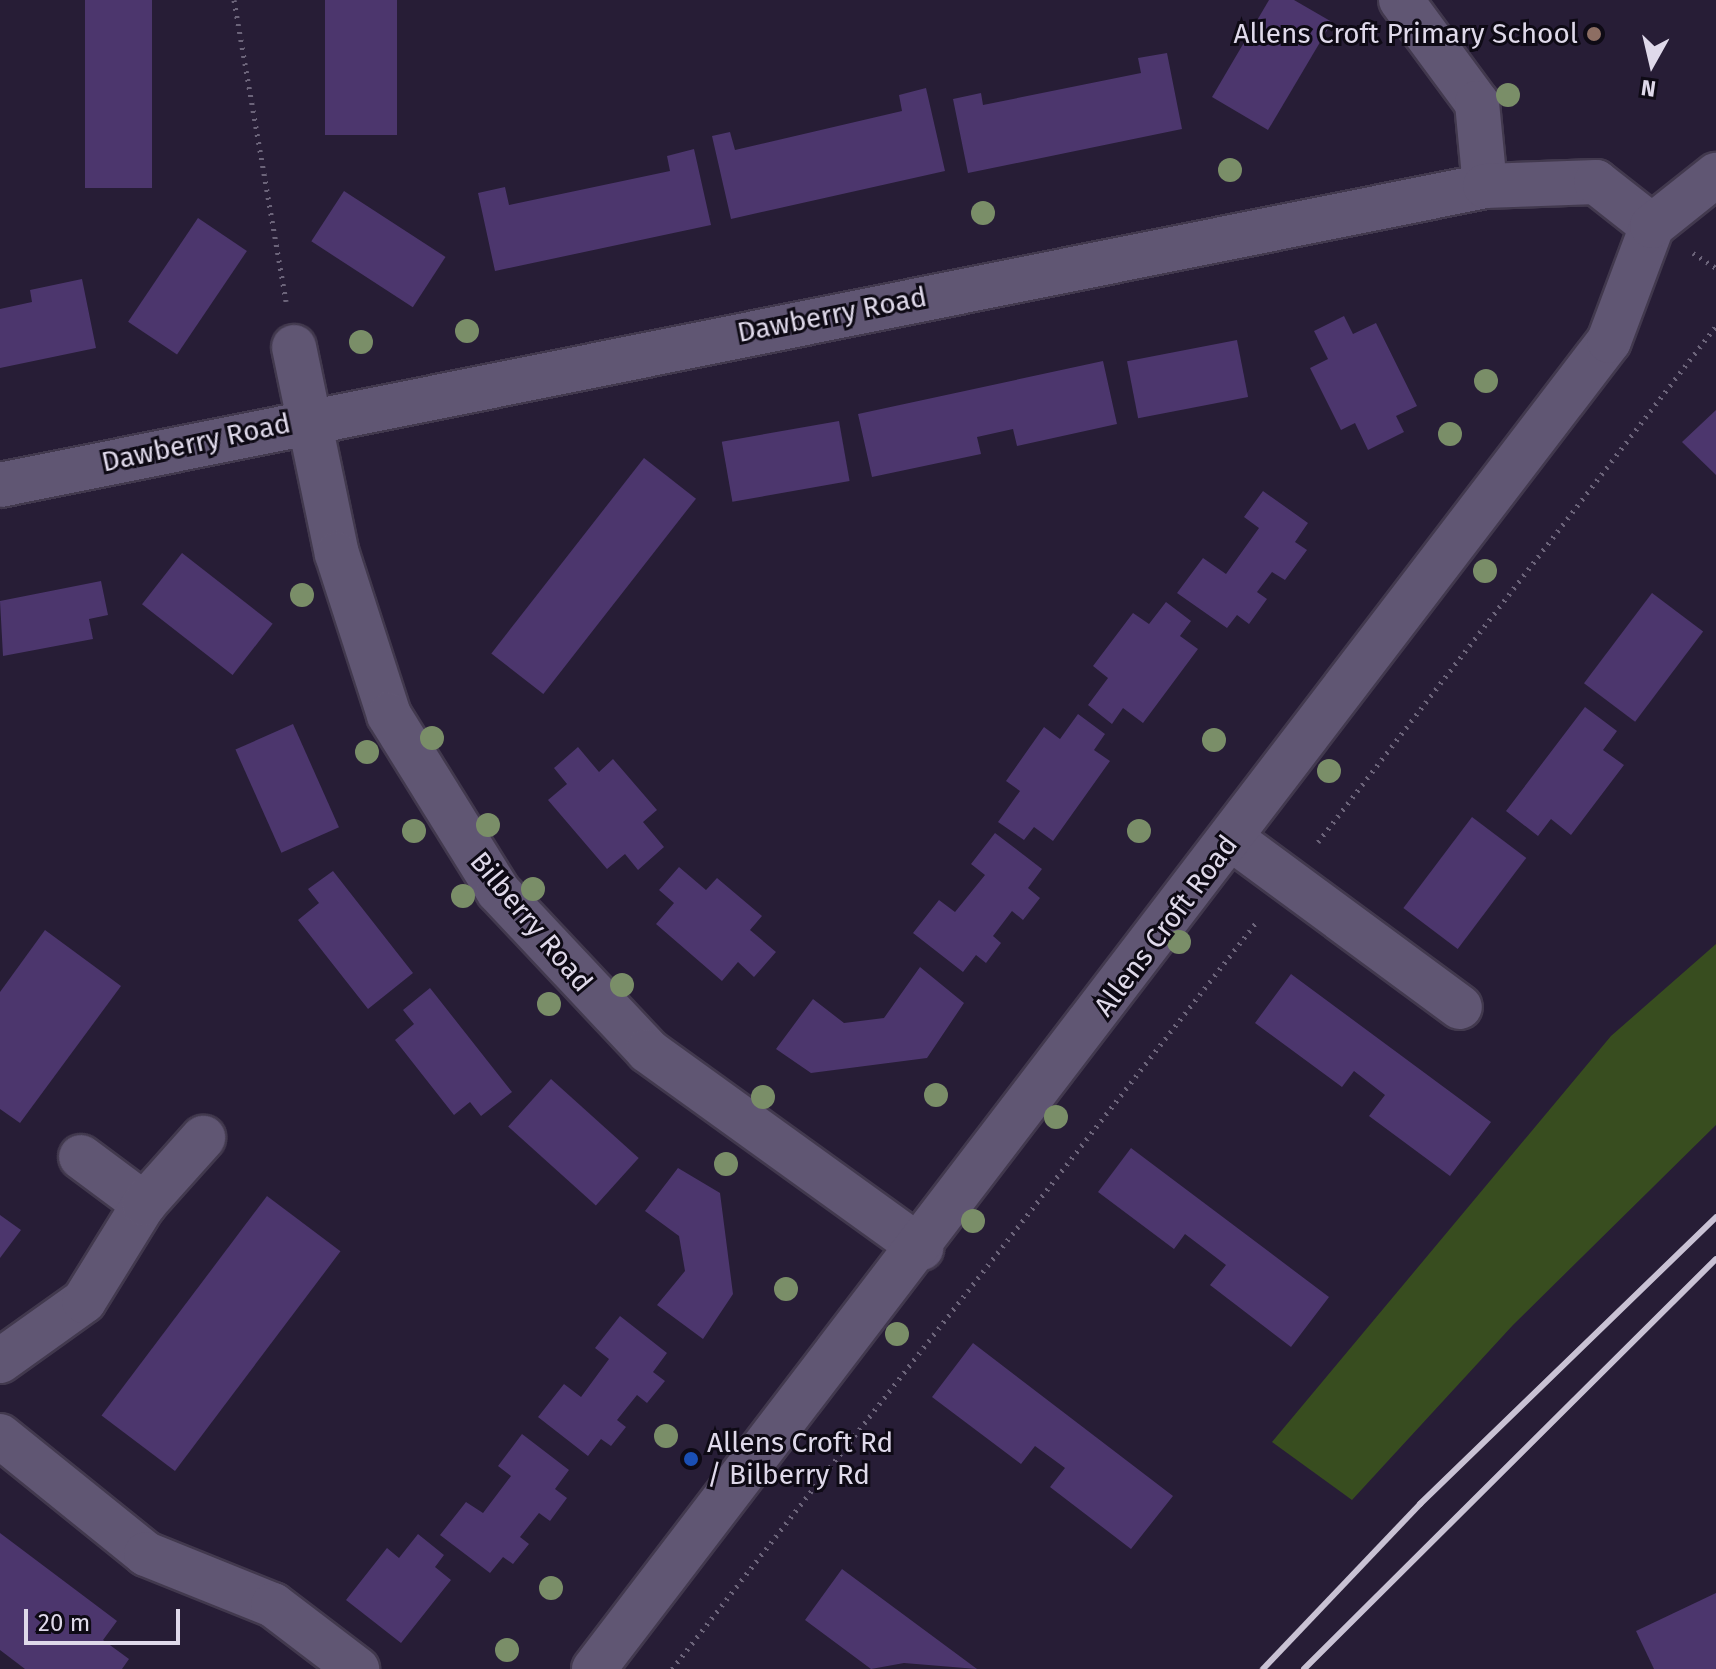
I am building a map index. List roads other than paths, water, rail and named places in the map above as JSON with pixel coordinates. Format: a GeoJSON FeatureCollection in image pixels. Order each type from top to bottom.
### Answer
{"type":"FeatureCollection","features":[{"type":"Feature","properties":{"kind":"street"},"geometry":{"type":"LineString","coordinates":[[1401,0],[1477,103],[1485,186]]}},
{"type":"Feature","properties":{"kind":"street"},"geometry":{"type":"LineString","coordinates":[[1652,226],[1716,175]]}},
{"type":"Feature","properties":{"kind":"street","name":"Dawberry Road"},"geometry":{"type":"LineString","coordinates":[[0,485],[310,419],[1485,186],[1596,182],[1652,226]]}},
{"type":"Feature","properties":{"kind":"street","name":"Allens Croft Road"},"geometry":{"type":"LineString","coordinates":[[594,1669],[921,1248],[1609,341],[1652,226]]}},
{"type":"Feature","properties":{"kind":"street","name":"Bilberry Road"},"geometry":{"type":"LineString","coordinates":[[294,347],[337,554],[389,715],[498,891],[648,1051],[921,1248]]}},
{"type":"Feature","properties":{"kind":"street"},"geometry":{"type":"LineString","coordinates":[[1232,839],[1460,1007]]}},
{"type":"Feature","properties":{"kind":"street"},"geometry":{"type":"LineString","coordinates":[[0,1361],[84,1301],[144,1204],[203,1138]]}},
{"type":"Feature","properties":{"kind":"street"},"geometry":{"type":"LineString","coordinates":[[81,1157],[144,1204]]}},
{"type":"Feature","properties":{"kind":"street"},"geometry":{"type":"LineString","coordinates":[[0,1436],[146,1554],[273,1605],[357,1669]]}},
{"type":"Feature","properties":{"kind":"railway"},"geometry":{"type":"LineString","coordinates":[[1263,1669],[1420,1504],[1716,1217]]}},
{"type":"Feature","properties":{"kind":"railway"},"geometry":{"type":"LineString","coordinates":[[1304,1669],[1716,1259]]}},
{"type":"Feature","properties":{"kind":"place","name":"Allens Croft Primary School"},"geometry":{"type":"Point","coordinates":[1594,34]}},
{"type":"Feature","properties":{"kind":"place","name":"Allens Croft Rd / Bilberry Rd"},"geometry":{"type":"Point","coordinates":[691,1459]}}]}
